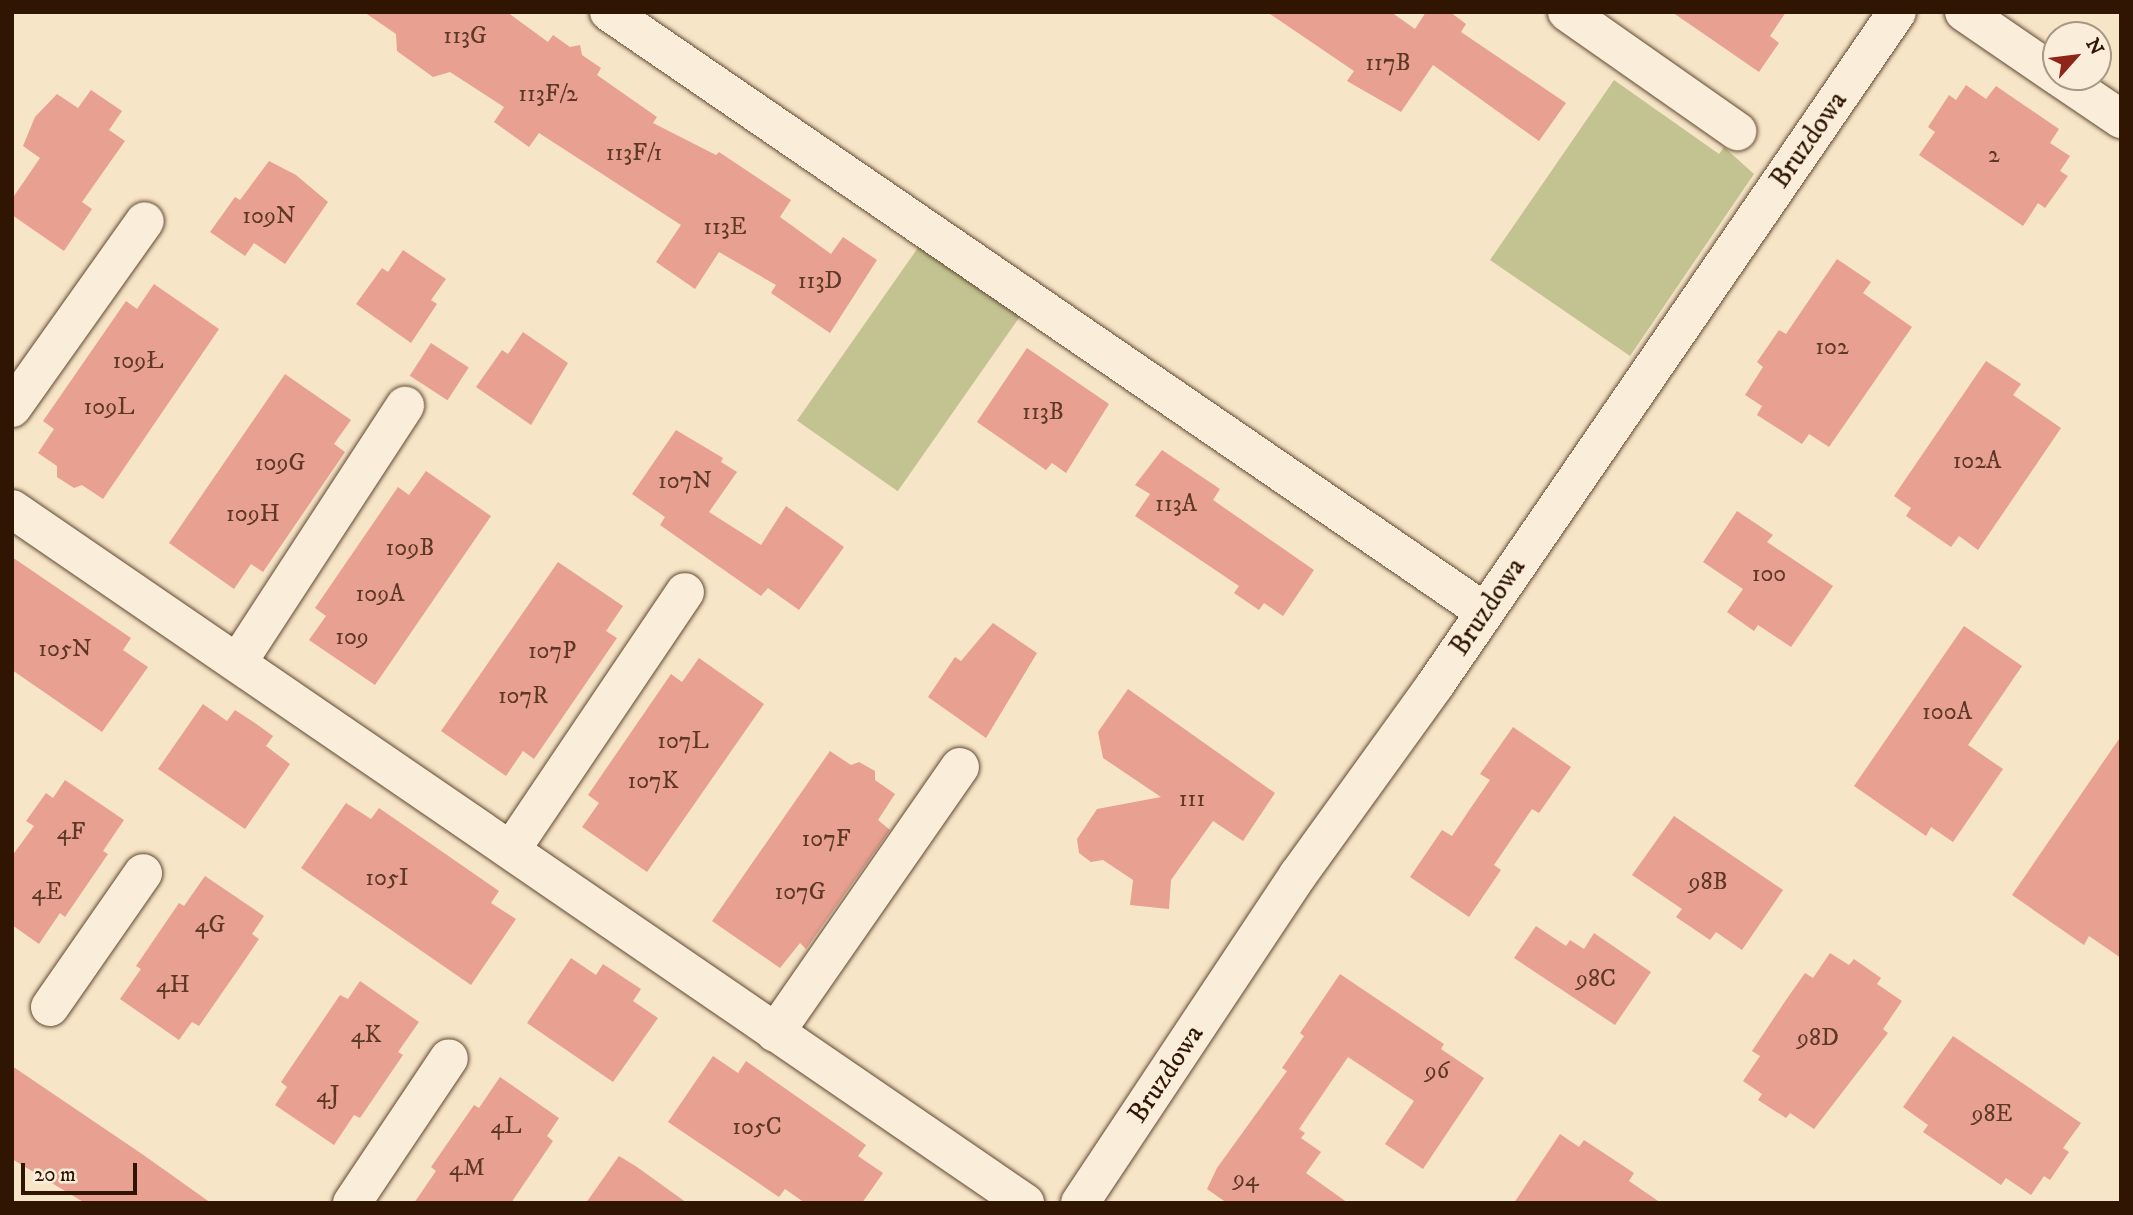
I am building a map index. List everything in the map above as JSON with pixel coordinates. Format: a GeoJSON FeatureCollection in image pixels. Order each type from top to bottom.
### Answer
{"type":"FeatureCollection","features":[{"type":"Feature","properties":{"kind":"street"},"geometry":{"type":"LineString","coordinates":[[609,12],[1485,612]]}},
{"type":"Feature","properties":{"kind":"street"},"geometry":{"type":"LineString","coordinates":[[1567,12],[1737,131]]}},
{"type":"Feature","properties":{"kind":"street","name":"Bruzdowa"},"geometry":{"type":"LineString","coordinates":[[1080,1203],[1298,875],[1485,612],[1897,12]]}},
{"type":"Feature","properties":{"kind":"street"},"geometry":{"type":"LineString","coordinates":[[1964,12],[2042,65]]}},
{"type":"Feature","properties":{"kind":"street"},"geometry":{"type":"LineString","coordinates":[[2080,91],[2121,119]]}},
{"type":"Feature","properties":{"kind":"street"},"geometry":{"type":"LineString","coordinates":[[12,408],[145,221]]}},
{"type":"Feature","properties":{"kind":"street"},"geometry":{"type":"LineString","coordinates":[[237,662],[405,406]]}},
{"type":"Feature","properties":{"kind":"street"},"geometry":{"type":"LineString","coordinates":[[12,509],[1024,1203]]}},
{"type":"Feature","properties":{"kind":"street"},"geometry":{"type":"LineString","coordinates":[[510,850],[685,592]]}},
{"type":"Feature","properties":{"kind":"street"},"geometry":{"type":"LineString","coordinates":[[775,1033],[960,766]]}},
{"type":"Feature","properties":{"kind":"street"},"geometry":{"type":"LineString","coordinates":[[50,1007],[143,873]]}},
{"type":"Feature","properties":{"kind":"street"},"geometry":{"type":"LineString","coordinates":[[352,1203],[449,1058]]}},
{"type":"Feature","properties":{"kind":"green space"},"geometry":{"type":"Polygon","coordinates":[[[1614,80],[1719,154],[1724,147],[1754,174],[1630,356],[1490,260],[1614,80]]]}},
{"type":"Feature","properties":{"kind":"green space"},"geometry":{"type":"Polygon","coordinates":[[[922,242],[1023,313],[898,491],[797,421],[922,242]]]}},
{"type":"Feature","properties":{"kind":"building"},"geometry":{"type":"Polygon","coordinates":[[[364,12],[507,12],[548,42],[553,35],[570,47],[580,45],[582,55],[601,68],[597,75],[657,117],[653,123],[716,155],[719,152],[791,200],[780,217],[831,254],[843,237],[877,260],[830,333],[771,293],[776,285],[719,252],[695,289],[656,262],[681,225],[539,133],[529,147],[494,122],[504,107],[450,72],[433,77],[397,51],[396,34],[364,12]]]}},
{"type":"Feature","properties":{"kind":"building"},"geometry":{"type":"Polygon","coordinates":[[[1267,12],[1391,12],[1415,29],[1426,12],[1450,12],[1466,24],[1461,32],[1566,103],[1539,141],[1433,65],[1401,112],[1347,81],[1354,71],[1267,12]]]}},
{"type":"Feature","properties":{"kind":"building"},"geometry":{"type":"Polygon","coordinates":[[[1672,12],[1786,12],[1770,36],[1779,43],[1759,72],[1672,12]]]}},
{"type":"Feature","properties":{"kind":"building"},"geometry":{"type":"Polygon","coordinates":[[[1966,85],[1986,99],[1996,86],[2059,129],[2050,143],[2070,156],[2060,171],[2068,176],[2045,208],[2038,203],[2023,226],[1919,155],[1935,132],[1928,127],[1949,95],[1956,100],[1966,85]]]}},
{"type":"Feature","properties":{"kind":"building"},"geometry":{"type":"Polygon","coordinates":[[[91,90],[122,111],[109,130],[125,141],[82,202],[92,209],[64,251],[12,215],[12,199],[40,158],[23,146],[35,117],[57,94],[78,108],[91,90]]]}},
{"type":"Feature","properties":{"kind":"building"},"geometry":{"type":"Polygon","coordinates":[[[269,161],[296,175],[328,202],[285,264],[254,243],[245,256],[210,232],[235,197],[240,200],[269,161]]]}},
{"type":"Feature","properties":{"kind":"building"},"geometry":{"type":"Polygon","coordinates":[[[403,250],[446,279],[431,300],[437,304],[411,343],[356,304],[382,268],[388,272],[403,250]]]}},
{"type":"Feature","properties":{"kind":"building"},"geometry":{"type":"Polygon","coordinates":[[[1837,259],[1871,282],[1863,293],[1912,327],[1829,447],[1809,434],[1802,444],[1757,415],[1762,406],[1745,395],[1763,367],[1757,362],[1779,330],[1786,334],[1837,259]]]}},
{"type":"Feature","properties":{"kind":"building"},"geometry":{"type":"Polygon","coordinates":[[[154,284],[219,329],[103,499],[82,485],[74,488],[57,477],[57,466],[38,453],[54,429],[43,421],[126,301],[137,309],[154,284]]]}},
{"type":"Feature","properties":{"kind":"building"},"geometry":{"type":"Polygon","coordinates":[[[523,332],[568,363],[531,425],[476,387],[502,350],[508,354],[523,332]]]}},
{"type":"Feature","properties":{"kind":"building"},"geometry":{"type":"Polygon","coordinates":[[[431,343],[469,368],[447,400],[410,376],[431,343]]]}},
{"type":"Feature","properties":{"kind":"building"},"geometry":{"type":"Polygon","coordinates":[[[1027,348],[1109,404],[1066,473],[1052,463],[1046,470],[977,422],[1027,348]]]}},
{"type":"Feature","properties":{"kind":"building"},"geometry":{"type":"Polygon","coordinates":[[[1986,361],[2021,384],[2013,395],[2061,428],[1978,550],[1959,536],[1951,547],[1906,516],[1911,508],[1894,496],[1986,361]]]}},
{"type":"Feature","properties":{"kind":"building"},"geometry":{"type":"Polygon","coordinates":[[[285,374],[351,420],[334,444],[345,452],[263,572],[251,564],[234,589],[169,543],[285,374]]]}},
{"type":"Feature","properties":{"kind":"building"},"geometry":{"type":"Polygon","coordinates":[[[676,430],[723,458],[721,462],[737,472],[709,512],[761,545],[786,506],[844,547],[799,610],[768,588],[761,596],[660,525],[665,517],[632,494],[676,430]]]}},
{"type":"Feature","properties":{"kind":"building"},"geometry":{"type":"Polygon","coordinates":[[[1162,450],[1220,489],[1213,500],[1314,570],[1283,616],[1264,603],[1259,610],[1234,593],[1239,586],[1135,516],[1150,494],[1135,485],[1162,450]]]}},
{"type":"Feature","properties":{"kind":"building"},"geometry":{"type":"Polygon","coordinates":[[[426,471],[491,516],[375,685],[309,640],[326,616],[315,608],[398,487],[409,495],[426,471]]]}},
{"type":"Feature","properties":{"kind":"building"},"geometry":{"type":"Polygon","coordinates":[[[1737,511],[1773,535],[1767,542],[1833,586],[1791,647],[1758,625],[1754,631],[1727,612],[1743,589],[1703,562],[1737,511]]]}},
{"type":"Feature","properties":{"kind":"building"},"geometry":{"type":"Polygon","coordinates":[[[12,557],[131,638],[123,650],[148,667],[102,732],[12,670],[12,557]]]}},
{"type":"Feature","properties":{"kind":"building"},"geometry":{"type":"Polygon","coordinates":[[[558,562],[623,606],[606,631],[617,638],[534,759],[523,751],[506,776],[441,731],[558,562]]]}},
{"type":"Feature","properties":{"kind":"building"},"geometry":{"type":"Polygon","coordinates":[[[993,623],[1037,653],[986,738],[928,697],[955,657],[961,661],[993,623]]]}},
{"type":"Feature","properties":{"kind":"building"},"geometry":{"type":"Polygon","coordinates":[[[1964,626],[2022,666],[1968,745],[2003,769],[1953,842],[1931,827],[1926,836],[1854,786],[1964,626]]]}},
{"type":"Feature","properties":{"kind":"building"},"geometry":{"type":"Polygon","coordinates":[[[699,658],[764,704],[647,872],[582,827],[599,803],[588,795],[671,674],[682,682],[699,658]]]}},
{"type":"Feature","properties":{"kind":"building"},"geometry":{"type":"Polygon","coordinates":[[[1128,689],[1275,793],[1243,841],[1213,821],[1171,880],[1169,909],[1130,905],[1133,880],[1103,860],[1091,862],[1079,853],[1077,839],[1097,809],[1161,797],[1103,758],[1098,732],[1128,689]]]}},
{"type":"Feature","properties":{"kind":"building"},"geometry":{"type":"Polygon","coordinates":[[[203,704],[227,721],[235,710],[255,723],[273,736],[266,746],[290,764],[245,829],[158,769],[203,704]]]}},
{"type":"Feature","properties":{"kind":"building"},"geometry":{"type":"Polygon","coordinates":[[[1513,727],[1571,767],[1539,813],[1532,809],[1494,865],[1501,870],[1469,917],[1410,877],[1442,830],[1452,836],[1490,780],[1480,774],[1513,727]]]}},
{"type":"Feature","properties":{"kind":"building"},"geometry":{"type":"Polygon","coordinates":[[[2121,736],[2121,958],[2089,936],[2084,945],[2012,895],[2121,736]]]}},
{"type":"Feature","properties":{"kind":"building"},"geometry":{"type":"Polygon","coordinates":[[[830,751],[851,765],[859,762],[875,771],[875,780],[895,794],[878,820],[890,830],[806,949],[800,943],[780,968],[712,921],[830,751]]]}},
{"type":"Feature","properties":{"kind":"building"},"geometry":{"type":"Polygon","coordinates":[[[65,780],[124,820],[103,851],[108,854],[65,917],[60,913],[39,944],[12,925],[12,856],[34,826],[26,821],[46,793],[53,798],[65,780]]]}},
{"type":"Feature","properties":{"kind":"building"},"geometry":{"type":"Polygon","coordinates":[[[346,803],[371,819],[379,808],[499,891],[491,903],[516,919],[471,985],[301,868],[346,803]]]}},
{"type":"Feature","properties":{"kind":"building"},"geometry":{"type":"Polygon","coordinates":[[[1674,816],[1783,890],[1742,950],[1716,932],[1710,940],[1676,917],[1682,909],[1632,875],[1674,816]]]}},
{"type":"Feature","properties":{"kind":"building"},"geometry":{"type":"Polygon","coordinates":[[[205,876],[264,916],[252,934],[259,939],[240,967],[199,1026],[192,1022],[179,1040],[120,999],[141,969],[136,966],[179,903],[184,906],[205,876]]]}},
{"type":"Feature","properties":{"kind":"building"},"geometry":{"type":"Polygon","coordinates":[[[1536,926],[1566,946],[1570,940],[1584,949],[1594,933],[1651,972],[1615,1025],[1514,958],[1536,926]]]}},
{"type":"Feature","properties":{"kind":"building"},"geometry":{"type":"Polygon","coordinates":[[[1830,953],[1849,965],[1854,959],[1881,978],[1877,984],[1902,1001],[1883,1029],[1888,1033],[1814,1129],[1790,1113],[1786,1118],[1758,1100],[1762,1094],[1743,1081],[1760,1056],[1752,1051],[1786,1000],[1805,973],[1813,978],[1830,953]]]}},
{"type":"Feature","properties":{"kind":"building"},"geometry":{"type":"Polygon","coordinates":[[[571,958],[596,975],[603,964],[641,989],[633,1001],[658,1018],[613,1082],[527,1023],[571,958]]]}},
{"type":"Feature","properties":{"kind":"building"},"geometry":{"type":"Polygon","coordinates":[[[1340,974],[1444,1044],[1441,1049],[1484,1078],[1423,1169],[1385,1144],[1414,1101],[1348,1057],[1299,1129],[1305,1133],[1301,1138],[1321,1152],[1306,1173],[1348,1203],[1227,1203],[1207,1189],[1217,1168],[1287,1071],[1282,1068],[1304,1036],[1300,1033],[1340,974]]]}},
{"type":"Feature","properties":{"kind":"building"},"geometry":{"type":"Polygon","coordinates":[[[360,981],[419,1022],[398,1052],[403,1055],[360,1118],[354,1115],[334,1145],[275,1105],[287,1087],[281,1082],[340,995],[348,999],[360,981]]]}},
{"type":"Feature","properties":{"kind":"building"},"geometry":{"type":"Polygon","coordinates":[[[1953,1036],[2081,1123],[2063,1148],[2069,1152],[2050,1180],[2044,1176],[2031,1195],[2006,1178],[2001,1185],[1923,1132],[1928,1125],[1903,1107],[1953,1036]]]}},
{"type":"Feature","properties":{"kind":"building"},"geometry":{"type":"Polygon","coordinates":[[[713,1056],[738,1073],[746,1061],[866,1145],[858,1156],[883,1173],[862,1203],[805,1203],[785,1189],[779,1197],[668,1122],[713,1056]]]}},
{"type":"Feature","properties":{"kind":"building"},"geometry":{"type":"Polygon","coordinates":[[[12,1066],[211,1203],[85,1203],[12,1159],[12,1066]]]}},
{"type":"Feature","properties":{"kind":"building"},"geometry":{"type":"Polygon","coordinates":[[[500,1077],[559,1118],[547,1136],[553,1141],[511,1203],[414,1203],[436,1171],[431,1167],[474,1105],[479,1108],[500,1077]]]}},
{"type":"Feature","properties":{"kind":"building"},"geometry":{"type":"Polygon","coordinates":[[[1560,1134],[1579,1147],[1584,1140],[1634,1173],[1629,1181],[1661,1203],[1514,1203],[1560,1134]]]}},
{"type":"Feature","properties":{"kind":"building"},"geometry":{"type":"Polygon","coordinates":[[[619,1156],[637,1167],[687,1203],[586,1203],[619,1156]]]}}]}
